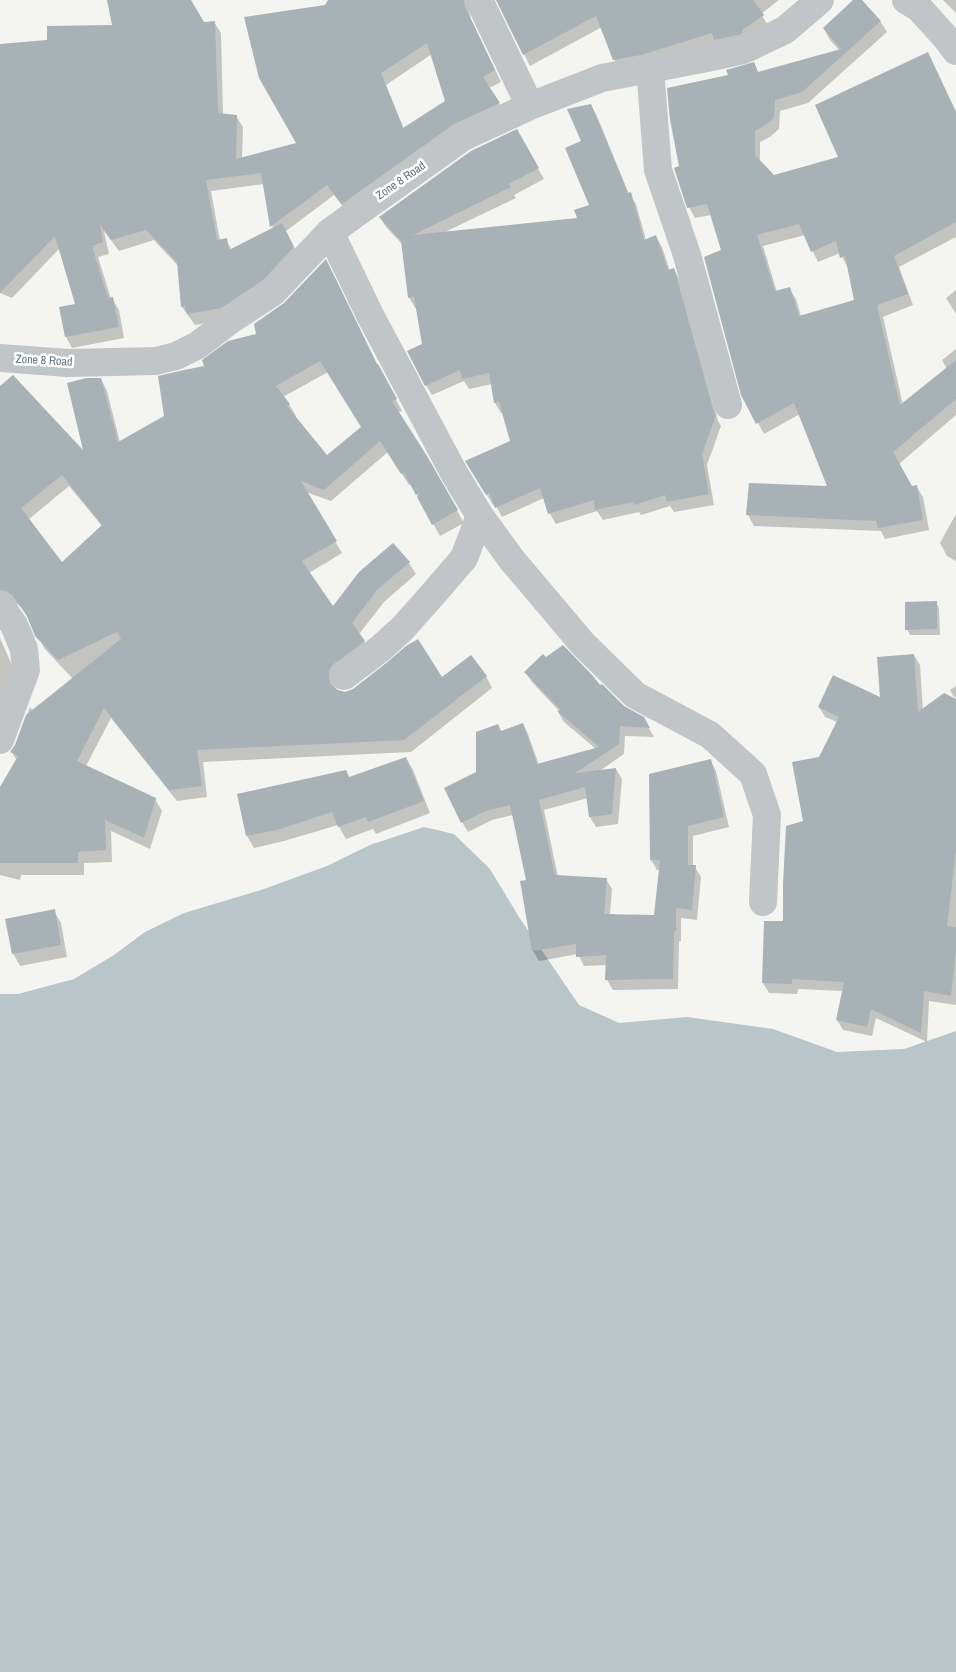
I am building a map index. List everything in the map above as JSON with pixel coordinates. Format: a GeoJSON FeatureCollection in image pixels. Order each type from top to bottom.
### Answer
{"type":"FeatureCollection","features":[{"type":"Feature","properties":{"kind":"street"},"geometry":{"type":"LineString","coordinates":[[479,0],[530,106]]}},
{"type":"Feature","properties":{"kind":"street","name":"Zone 8 Road"},"geometry":{"type":"LineString","coordinates":[[0,358],[68,363],[156,361],[176,356],[198,345],[273,292],[330,232],[463,138],[530,106],[602,78],[743,50],[785,30],[820,0]]}},
{"type":"Feature","properties":{"kind":"street"},"geometry":{"type":"LineString","coordinates":[[906,0],[919,8],[956,51]]}},
{"type":"Feature","properties":{"kind":"street"},"geometry":{"type":"LineString","coordinates":[[650,68],[658,170],[687,255],[728,405]]}},
{"type":"Feature","properties":{"kind":"street"},"geometry":{"type":"LineString","coordinates":[[330,232],[414,401],[480,516],[512,560],[583,644],[635,694],[710,736],[753,774],[767,815],[762,902]]}},
{"type":"Feature","properties":{"kind":"street"},"geometry":{"type":"LineString","coordinates":[[344,676],[381,648],[402,629],[464,558],[480,516]]}},
{"type":"Feature","properties":{"kind":"street"},"geometry":{"type":"LineString","coordinates":[[0,605],[14,625],[24,648],[26,670],[0,740]]}},
{"type":"Feature","properties":{"kind":"shaded area"},"geometry":{"type":"Polygon","coordinates":[[[424,827],[454,834],[490,869],[519,917],[579,1005],[619,1023],[687,1017],[773,1029],[837,1052],[904,1049],[956,1031],[956,1672],[0,1672],[0,994],[18,994],[74,979],[114,955],[145,932],[184,913],[261,890],[327,866],[370,845],[424,827]]]}},
{"type":"Feature","properties":{"kind":"building"},"geometry":{"type":"Polygon","coordinates":[[[107,0],[191,0],[204,22],[215,21],[218,113],[237,115],[236,159],[296,143],[259,78],[244,17],[325,5],[328,0],[464,0],[465,7],[495,70],[483,77],[500,103],[454,124],[342,204],[327,185],[270,227],[261,173],[206,180],[217,240],[227,238],[229,250],[282,223],[294,247],[263,280],[221,308],[187,314],[185,306],[181,307],[177,262],[146,230],[111,240],[100,224],[103,242],[92,246],[108,298],[113,297],[119,327],[65,337],[59,307],[75,304],[55,236],[0,293],[0,44],[47,40],[47,26],[112,25],[107,0]],[[427,43],[381,73],[403,128],[445,101],[427,43]]]}},
{"type":"Feature","properties":{"kind":"building"},"geometry":{"type":"Polygon","coordinates":[[[496,0],[753,0],[764,15],[742,30],[743,33],[738,35],[714,40],[712,33],[641,55],[613,60],[596,16],[523,55],[496,0]]]}},
{"type":"Feature","properties":{"kind":"building"},"geometry":{"type":"Polygon","coordinates":[[[853,0],[862,0],[881,21],[802,92],[775,100],[774,118],[755,131],[755,155],[774,175],[838,157],[815,105],[928,52],[956,112],[956,222],[894,256],[908,294],[877,305],[900,405],[956,360],[956,399],[893,452],[912,486],[917,485],[923,520],[878,528],[876,521],[746,515],[749,483],[827,486],[794,403],[756,424],[741,395],[704,257],[721,250],[707,204],[687,208],[674,168],[679,166],[670,120],[667,88],[728,75],[726,70],[754,62],[758,72],[841,49],[823,28],[853,0]],[[799,224],[757,235],[775,291],[790,287],[799,316],[854,300],[845,256],[840,258],[836,241],[811,252],[799,224]]]}},
{"type":"Feature","properties":{"kind":"building"},"geometry":{"type":"Polygon","coordinates":[[[591,104],[628,193],[631,192],[644,240],[656,235],[668,270],[674,268],[716,415],[702,454],[709,494],[667,502],[665,495],[634,505],[633,502],[595,510],[594,500],[548,514],[540,488],[495,508],[489,493],[486,495],[465,461],[510,441],[499,402],[494,403],[489,373],[462,379],[460,370],[425,386],[407,351],[422,344],[414,297],[408,298],[401,241],[379,217],[471,151],[517,129],[539,168],[509,184],[511,187],[413,235],[577,218],[574,210],[589,205],[565,148],[581,141],[567,109],[591,104]]]}},
{"type":"Feature","properties":{"kind":"building"},"geometry":{"type":"Polygon","coordinates":[[[326,259],[377,364],[397,399],[392,401],[458,510],[432,525],[417,497],[421,491],[416,495],[404,473],[401,474],[380,441],[324,490],[301,481],[337,541],[302,561],[333,606],[359,572],[393,543],[410,562],[377,590],[352,623],[365,641],[334,664],[329,670],[331,685],[345,692],[353,689],[406,646],[418,639],[442,677],[471,655],[487,676],[404,740],[197,750],[202,786],[169,790],[104,708],[77,761],[156,798],[144,838],[105,820],[106,850],[78,852],[78,863],[0,863],[0,787],[18,756],[10,752],[15,745],[26,715],[121,639],[117,632],[58,660],[35,636],[27,616],[13,596],[7,591],[0,590],[0,386],[13,375],[83,450],[67,383],[86,378],[101,378],[118,442],[164,416],[158,376],[204,366],[202,360],[228,341],[256,334],[254,324],[284,303],[326,259]],[[320,361],[276,386],[290,404],[287,406],[327,455],[361,427],[320,361]],[[62,475],[21,508],[62,562],[102,525],[62,475]]]}},
{"type":"Feature","properties":{"kind":"building"},"geometry":{"type":"Polygon","coordinates":[[[937,601],[937,629],[905,630],[905,602],[937,601]]]}},
{"type":"Feature","properties":{"kind":"building"},"geometry":{"type":"Polygon","coordinates":[[[563,645],[600,685],[602,684],[624,706],[644,717],[650,728],[620,726],[619,744],[575,773],[616,768],[612,814],[589,817],[585,787],[539,800],[555,875],[607,878],[604,914],[654,915],[660,860],[650,860],[649,774],[711,759],[724,817],[688,826],[688,865],[696,865],[692,910],[676,908],[673,979],[605,980],[606,955],[576,957],[576,944],[532,951],[520,881],[526,880],[510,805],[486,811],[461,823],[444,788],[476,772],[476,732],[498,724],[501,731],[523,723],[537,764],[599,747],[557,711],[561,710],[524,672],[543,654],[546,657],[563,645]]]}},
{"type":"Feature","properties":{"kind":"building"},"geometry":{"type":"Polygon","coordinates":[[[914,654],[918,712],[944,693],[956,699],[956,850],[947,926],[956,927],[956,950],[951,996],[924,991],[921,1033],[871,1009],[867,1027],[836,1020],[844,982],[792,979],[792,984],[762,983],[764,921],[783,921],[786,826],[803,821],[792,762],[819,757],[839,717],[818,707],[833,675],[880,697],[877,657],[914,654]]]}},
{"type":"Feature","properties":{"kind":"building"},"geometry":{"type":"Polygon","coordinates":[[[406,757],[424,801],[368,822],[366,817],[338,827],[332,812],[277,830],[246,836],[237,794],[346,770],[349,777],[406,757]]]}},
{"type":"Feature","properties":{"kind":"building"},"geometry":{"type":"Polygon","coordinates":[[[55,909],[61,945],[12,954],[5,919],[55,909]]]}}]}
